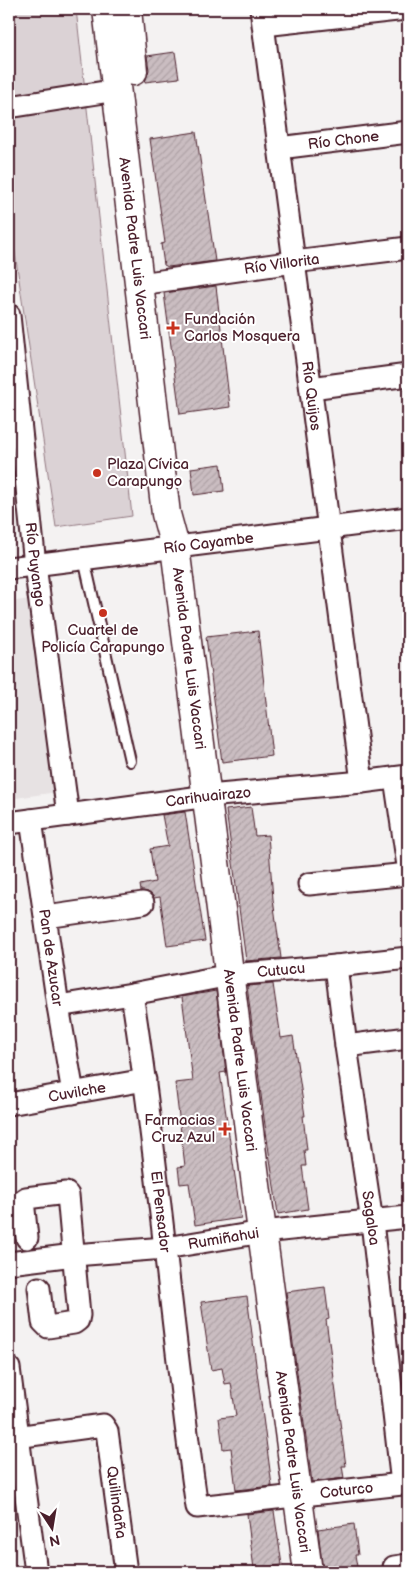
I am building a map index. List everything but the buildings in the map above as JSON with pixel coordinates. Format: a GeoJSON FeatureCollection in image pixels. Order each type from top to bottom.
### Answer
{"type":"FeatureCollection","features":[{"type":"Feature","properties":{"kind":"main road","name":"Avenida Padre Luis Vaccari"},"geometry":{"type":"LineString","coordinates":[[107,9],[166,514],[175,547],[208,796],[220,978],[262,1232],[308,1572]]}},
{"type":"Feature","properties":{"kind":"main road","name":"Avenida Padre Luis Vaccari"},"geometry":{"type":"LineString","coordinates":[[127,9],[154,282],[182,514],[175,547]]}},
{"type":"Feature","properties":{"kind":"street"},"geometry":{"type":"LineString","coordinates":[[263,17],[406,9]]}},
{"type":"Feature","properties":{"kind":"street","name":"Río Quijos"},"geometry":{"type":"LineString","coordinates":[[263,17],[362,782]]}},
{"type":"Feature","properties":{"kind":"street"},"geometry":{"type":"LineString","coordinates":[[9,107],[117,90]]}},
{"type":"Feature","properties":{"kind":"street","name":"Río Chone"},"geometry":{"type":"LineString","coordinates":[[279,148],[408,132]]}},
{"type":"Feature","properties":{"kind":"street","name":"Río Villorita"},"geometry":{"type":"LineString","coordinates":[[154,282],[408,248]]}},
{"type":"Feature","properties":{"kind":"street","name":"Río Puyango"},"geometry":{"type":"LineString","coordinates":[[9,316],[12,377],[68,814]]}},
{"type":"Feature","properties":{"kind":"street"},"geometry":{"type":"LineString","coordinates":[[311,388],[408,375]]}},
{"type":"Feature","properties":{"kind":"street","name":"Río Cayambe"},"geometry":{"type":"LineString","coordinates":[[9,568],[408,518]]}},
{"type":"Feature","properties":{"kind":"street"},"geometry":{"type":"LineString","coordinates":[[402,777],[408,866]]}},
{"type":"Feature","properties":{"kind":"street","name":"Carihuairazo"},"geometry":{"type":"LineString","coordinates":[[9,823],[208,796],[402,777]]}},
{"type":"Feature","properties":{"kind":"street","name":"Pan de Azucar"},"geometry":{"type":"LineString","coordinates":[[31,820],[58,1006],[73,1093]]}},
{"type":"Feature","properties":{"kind":"street"},"geometry":{"type":"LineString","coordinates":[[309,884],[408,874]]}},
{"type":"Feature","properties":{"kind":"street"},"geometry":{"type":"LineString","coordinates":[[46,917],[143,903]]}},
{"type":"Feature","properties":{"kind":"street","name":"Cutucu"},"geometry":{"type":"LineString","coordinates":[[220,978],[408,958]]}},
{"type":"Feature","properties":{"kind":"street","name":"Sagaloa"},"geometry":{"type":"LineString","coordinates":[[330,966],[346,1046],[372,1222],[405,1484]]}},
{"type":"Feature","properties":{"kind":"street"},"geometry":{"type":"LineString","coordinates":[[58,1006],[220,978]]}},
{"type":"Feature","properties":{"kind":"street","name":"El Pensador"},"geometry":{"type":"LineString","coordinates":[[132,994],[145,1080],[184,1416],[197,1507]]}},
{"type":"Feature","properties":{"kind":"street"},"geometry":{"type":"LineString","coordinates":[[346,1046],[408,1038]]}},
{"type":"Feature","properties":{"kind":"street","name":"Cuvilche"},"geometry":{"type":"LineString","coordinates":[[9,1104],[145,1080]]}},
{"type":"Feature","properties":{"kind":"street"},"geometry":{"type":"LineString","coordinates":[[28,1238],[23,1200],[66,1193],[68,1196],[74,1255],[78,1320],[74,1323],[48,1327],[45,1325],[39,1288]]}},
{"type":"Feature","properties":{"kind":"street","name":"Rumiñahui"},"geometry":{"type":"LineString","coordinates":[[9,1262],[165,1248],[262,1232],[408,1217]]}},
{"type":"Feature","properties":{"kind":"street"},"geometry":{"type":"LineString","coordinates":[[9,1368],[13,1437],[36,1572]]}},
{"type":"Feature","properties":{"kind":"street","name":"Quilindaña"},"geometry":{"type":"LineString","coordinates":[[13,1437],[103,1425],[107,1431],[126,1572]]}},
{"type":"Feature","properties":{"kind":"street","name":"Coturco"},"geometry":{"type":"LineString","coordinates":[[197,1507],[405,1484]]}},
{"type":"Feature","properties":{"kind":"lane"},"geometry":{"type":"LineString","coordinates":[[84,559],[130,761]]}},
{"type":"Feature","properties":{"kind":"shaded area"},"geometry":{"type":"Polygon","coordinates":[[[9,9],[76,9],[132,516],[56,527],[9,213],[9,9]]]}},
{"type":"Feature","properties":{"kind":"shaded area"},"geometry":{"type":"Polygon","coordinates":[[[30,599],[57,792],[9,799],[9,602],[30,599]]]}},
{"type":"Feature","properties":{"kind":"place","name":"Fundación Carlos Mosquera"},"geometry":{"type":"Point","coordinates":[173,328]}},
{"type":"Feature","properties":{"kind":"place","name":"Plaza Cívica Carapungo"},"geometry":{"type":"Point","coordinates":[97,473]}},
{"type":"Feature","properties":{"kind":"place","name":"Cuartel de Policía Carapungo"},"geometry":{"type":"Point","coordinates":[103,613]}},
{"type":"Feature","properties":{"kind":"place","name":"Farmacias Cruz Azul"},"geometry":{"type":"Point","coordinates":[225,1129]}}]}
